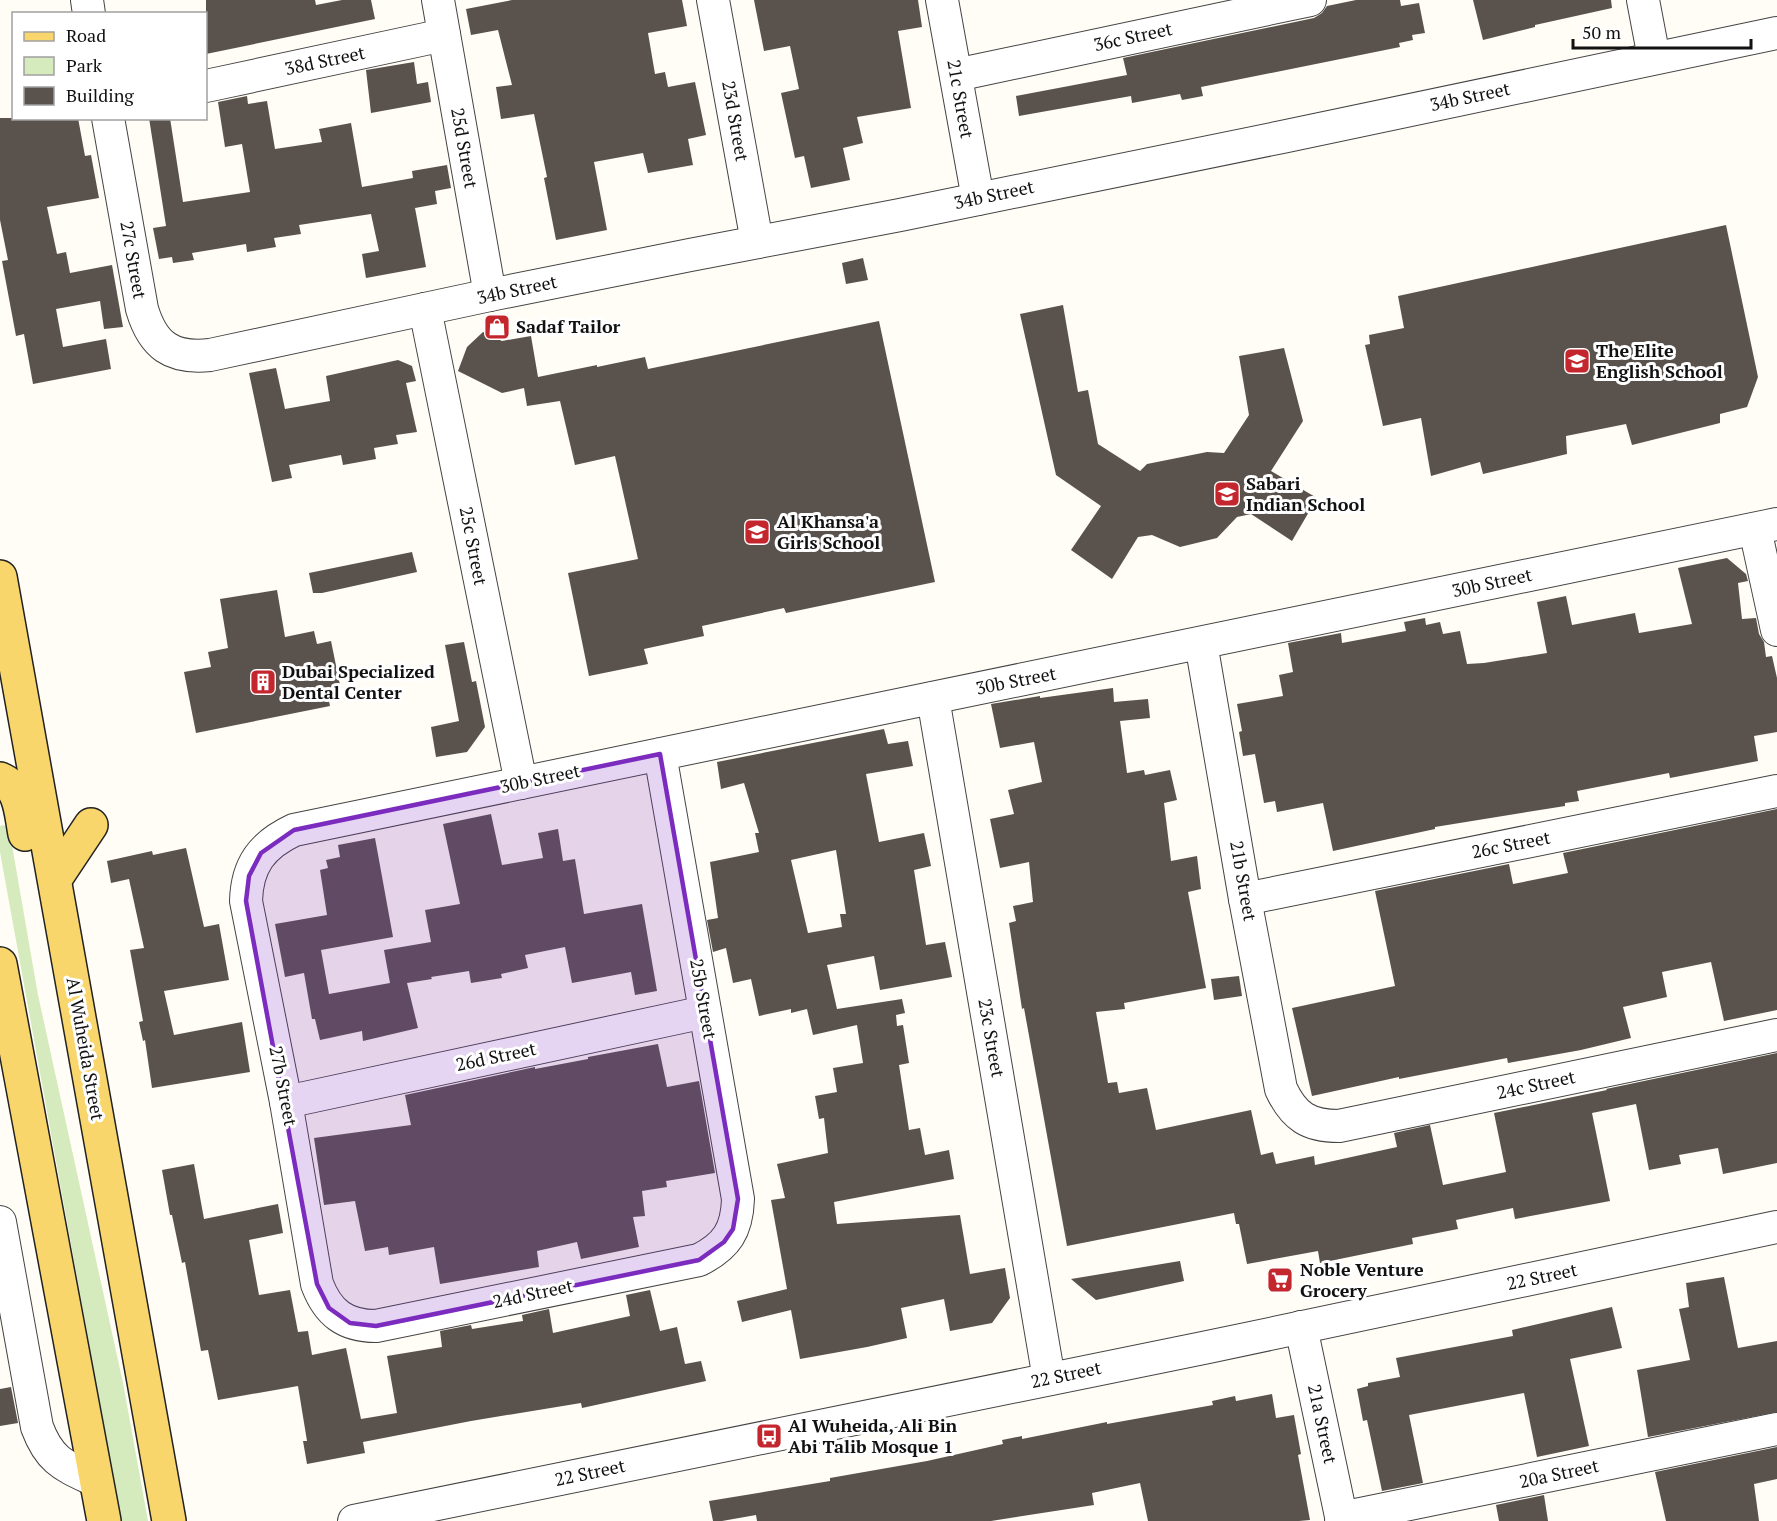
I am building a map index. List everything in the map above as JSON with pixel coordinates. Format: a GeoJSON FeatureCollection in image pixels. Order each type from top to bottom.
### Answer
{"type":"FeatureCollection","features":[{"type":"Feature","properties":{"kind":"main road","name":"Al Wuheida Street"},"geometry":{"type":"LineString","coordinates":[[0,577],[169,1521]]}},
{"type":"Feature","properties":{"kind":"main road"},"geometry":{"type":"LineString","coordinates":[[0,779],[8,782],[16,791],[51,954],[59,965],[72,974]]}},
{"type":"Feature","properties":{"kind":"main road"},"geometry":{"type":"LineString","coordinates":[[55,879],[91,825]]}},
{"type":"Feature","properties":{"kind":"main road"},"geometry":{"type":"LineString","coordinates":[[0,964],[104,1521]]}},
{"type":"Feature","properties":{"kind":"street","name":"25d Street"},"geometry":{"type":"LineString","coordinates":[[438,0],[490,295]]}},
{"type":"Feature","properties":{"kind":"street","name":"23d Street"},"geometry":{"type":"LineString","coordinates":[[713,0],[757,242]]}},
{"type":"Feature","properties":{"kind":"street","name":"21c Street"},"geometry":{"type":"LineString","coordinates":[[942,0],[978,199]]}},
{"type":"Feature","properties":{"kind":"street","name":"36c Street"},"geometry":{"type":"LineString","coordinates":[[956,75],[1310,0]]}},
{"type":"Feature","properties":{"kind":"street"},"geometry":{"type":"LineString","coordinates":[[1642,0],[1654,58]]}},
{"type":"Feature","properties":{"kind":"street","name":"34b Street"},"geometry":{"type":"LineString","coordinates":[[210,355],[490,295],[978,199],[1777,33]]}},
{"type":"Feature","properties":{"kind":"street","name":"38d Street"},"geometry":{"type":"LineString","coordinates":[[207,86],[444,35]]}},
{"type":"Feature","properties":{"kind":"street","name":"27c Street"},"geometry":{"type":"LineString","coordinates":[[108,120],[147,327],[159,342],[174,352],[192,357],[210,355]]}},
{"type":"Feature","properties":{"kind":"street","name":"25c Street"},"geometry":{"type":"LineString","coordinates":[[425,309],[521,783]]}},
{"type":"Feature","properties":{"kind":"street"},"geometry":{"type":"LineString","coordinates":[[1766,526],[1777,630]]}},
{"type":"Feature","properties":{"kind":"street","name":"30b Street"},"geometry":{"type":"LineString","coordinates":[[261,853],[270,843],[294,830],[1766,526]]}},
{"type":"Feature","properties":{"kind":"street","name":"21b Street"},"geometry":{"type":"LineString","coordinates":[[1201,644],[1245,899],[1281,1089],[1288,1103],[1298,1114]]}},
{"type":"Feature","properties":{"kind":"street","name":"23c Street"},"geometry":{"type":"LineString","coordinates":[[933,698],[1050,1379]]}},
{"type":"Feature","properties":{"kind":"street","name":"25b Street"},"geometry":{"type":"LineString","coordinates":[[660,754],[738,1199],[733,1229],[724,1242]]}},
{"type":"Feature","properties":{"kind":"street","name":"26c Street"},"geometry":{"type":"LineString","coordinates":[[1245,899],[1777,791]]}},
{"type":"Feature","properties":{"kind":"street","name":"27b Street"},"geometry":{"type":"LineString","coordinates":[[261,853],[249,876],[246,901],[286,1102],[317,1284],[329,1308],[339,1317]]}},
{"type":"Feature","properties":{"kind":"street","name":"26d Street"},"geometry":{"type":"LineString","coordinates":[[286,1102],[705,1012]]}},
{"type":"Feature","properties":{"kind":"street","name":"24c Street"},"geometry":{"type":"LineString","coordinates":[[1298,1114],[1310,1122],[1324,1126],[1339,1126],[1777,1035]]}},
{"type":"Feature","properties":{"kind":"street"},"geometry":{"type":"LineString","coordinates":[[0,1221],[37,1427],[43,1443],[53,1457],[66,1467],[96,1481]]}},
{"type":"Feature","properties":{"kind":"street","name":"22 Street"},"geometry":{"type":"LineString","coordinates":[[354,1521],[1301,1328],[1777,1227]]}},
{"type":"Feature","properties":{"kind":"street","name":"24d Street"},"geometry":{"type":"LineString","coordinates":[[339,1317],[350,1323],[376,1326],[699,1260],[713,1253],[724,1242]]}},
{"type":"Feature","properties":{"kind":"street","name":"21a Street"},"geometry":{"type":"LineString","coordinates":[[1301,1328],[1342,1520]]}},
{"type":"Feature","properties":{"kind":"street","name":"20a Street"},"geometry":{"type":"LineString","coordinates":[[1342,1520],[1777,1429]]}},
{"type":"Feature","properties":{"kind":"highlighted area"},"geometry":{"type":"Polygon","coordinates":[[[660,754],[738,1199],[733,1229],[724,1242],[699,1260],[376,1326],[350,1323],[329,1308],[317,1284],[246,901],[249,876],[261,853],[294,830],[660,754]]]}},
{"type":"Feature","properties":{"kind":"green space"},"geometry":{"type":"Polygon","coordinates":[[[4,825],[9,828],[38,995],[123,1383],[148,1521],[119,1521],[0,852],[0,826],[4,825]]]}},
{"type":"Feature","properties":{"kind":"building"},"geometry":{"type":"Polygon","coordinates":[[[206,0],[315,0],[316,5],[342,0],[371,0],[375,19],[207,54],[206,0]]]}},
{"type":"Feature","properties":{"kind":"building"},"geometry":{"type":"Polygon","coordinates":[[[512,0],[682,0],[687,26],[648,33],[655,74],[665,72],[668,87],[695,82],[706,135],[688,139],[693,165],[648,173],[643,153],[594,162],[607,230],[556,240],[544,178],[547,177],[534,114],[501,119],[496,87],[512,85],[498,30],[471,35],[466,9],[512,0]]]}},
{"type":"Feature","properties":{"kind":"building"},"geometry":{"type":"Polygon","coordinates":[[[754,0],[918,0],[922,27],[898,31],[911,108],[857,117],[863,143],[843,148],[850,180],[811,188],[804,156],[795,158],[781,93],[799,89],[790,46],[764,51],[754,0]]]}},
{"type":"Feature","properties":{"kind":"building"},"geometry":{"type":"Polygon","coordinates":[[[1356,0],[1400,0],[1401,6],[1419,3],[1425,33],[1412,35],[1413,40],[1399,43],[1400,47],[1201,87],[1203,96],[1182,100],[1180,94],[1132,103],[1131,96],[1019,116],[1016,96],[1127,75],[1123,58],[1314,18],[1327,6],[1356,0]]]}},
{"type":"Feature","properties":{"kind":"building"},"geometry":{"type":"Polygon","coordinates":[[[1473,0],[1611,0],[1612,8],[1535,25],[1535,27],[1483,40],[1473,0]]]}},
{"type":"Feature","properties":{"kind":"building"},"geometry":{"type":"Polygon","coordinates":[[[414,62],[417,84],[428,82],[431,102],[371,113],[366,70],[414,62]]]}},
{"type":"Feature","properties":{"kind":"building"},"geometry":{"type":"Polygon","coordinates":[[[247,96],[248,104],[267,101],[275,149],[322,142],[319,129],[351,123],[362,187],[413,178],[412,171],[447,165],[451,188],[435,191],[437,204],[415,208],[426,267],[366,278],[362,254],[379,251],[371,214],[299,225],[301,234],[274,238],[276,247],[247,252],[246,244],[192,253],[194,260],[173,263],[172,257],[159,259],[153,228],[166,226],[149,120],[170,120],[183,202],[250,192],[242,144],[225,147],[218,102],[247,96]]]}},
{"type":"Feature","properties":{"kind":"building"},"geometry":{"type":"Polygon","coordinates":[[[0,118],[78,120],[85,156],[91,155],[99,198],[47,207],[57,254],[66,252],[70,273],[112,265],[123,327],[104,329],[100,301],[56,309],[63,347],[106,339],[111,369],[33,384],[24,334],[16,336],[2,261],[8,260],[0,220],[0,118]]]}},
{"type":"Feature","properties":{"kind":"building","name":"The Elite English School"},"geometry":{"type":"Polygon","coordinates":[[[1726,225],[1758,377],[1747,407],[1720,414],[1720,423],[1632,445],[1626,424],[1566,436],[1567,454],[1483,474],[1480,462],[1431,476],[1421,418],[1383,426],[1365,345],[1370,344],[1369,335],[1404,328],[1398,296],[1726,225]]]}},
{"type":"Feature","properties":{"kind":"building"},"geometry":{"type":"Polygon","coordinates":[[[863,258],[868,280],[846,284],[842,263],[863,258]]]}},
{"type":"Feature","properties":{"kind":"building"},"geometry":{"type":"Polygon","coordinates":[[[1063,305],[1078,392],[1088,390],[1098,444],[1140,471],[1147,464],[1207,452],[1224,453],[1249,415],[1239,356],[1284,348],[1303,421],[1271,471],[1317,498],[1292,541],[1251,514],[1237,517],[1217,538],[1180,547],[1152,535],[1138,537],[1112,579],[1071,550],[1101,506],[1056,475],[1020,314],[1063,305]]]}},
{"type":"Feature","properties":{"kind":"building"},"geometry":{"type":"Polygon","coordinates":[[[879,321],[935,582],[786,613],[784,608],[702,626],[704,636],[644,649],[648,664],[589,676],[568,573],[638,559],[615,456],[575,465],[560,401],[527,406],[524,388],[502,393],[458,371],[467,347],[483,332],[502,341],[531,336],[538,377],[645,357],[648,369],[879,321]]]}},
{"type":"Feature","properties":{"kind":"building"},"geometry":{"type":"Polygon","coordinates":[[[398,360],[412,366],[416,381],[406,383],[417,432],[396,435],[398,444],[374,448],[376,459],[343,465],[341,455],[289,465],[292,478],[272,482],[249,373],[276,368],[285,409],[330,401],[326,376],[398,360]]]}},
{"type":"Feature","properties":{"kind":"building"},"geometry":{"type":"Polygon","coordinates":[[[412,552],[417,572],[313,593],[309,573],[412,552]]]}},
{"type":"Feature","properties":{"kind":"building"},"geometry":{"type":"Polygon","coordinates":[[[1727,558],[1746,574],[1748,581],[1738,583],[1742,619],[1756,618],[1766,657],[1772,656],[1777,678],[1777,732],[1754,736],[1758,761],[1670,778],[1669,773],[1577,791],[1579,801],[1565,803],[1565,806],[1435,827],[1435,829],[1333,851],[1323,803],[1277,812],[1275,801],[1264,803],[1255,754],[1243,756],[1239,732],[1242,731],[1237,704],[1283,696],[1279,675],[1293,672],[1288,643],[1341,633],[1342,643],[1406,631],[1404,622],[1425,618],[1426,625],[1440,622],[1443,634],[1460,631],[1467,664],[1547,653],[1537,602],[1566,596],[1572,625],[1635,613],[1639,633],[1692,624],[1678,568],[1727,558]]]}},
{"type":"Feature","properties":{"kind":"building","name":"Dubai Specialized Dental Center"},"geometry":{"type":"Polygon","coordinates":[[[277,590],[285,637],[314,631],[317,644],[331,641],[341,690],[327,692],[330,706],[196,733],[184,672],[211,667],[208,652],[228,648],[220,599],[277,590]]]}},
{"type":"Feature","properties":{"kind":"building"},"geometry":{"type":"Polygon","coordinates":[[[464,642],[472,682],[476,681],[485,727],[467,752],[436,757],[431,727],[459,721],[445,645],[464,642]]]}},
{"type":"Feature","properties":{"kind":"building"},"geometry":{"type":"Polygon","coordinates":[[[1113,688],[1114,702],[1148,699],[1150,718],[1120,721],[1127,773],[1144,770],[1145,775],[1170,770],[1177,800],[1164,803],[1171,861],[1197,856],[1201,889],[1188,892],[1206,988],[1124,1003],[1125,1009],[1096,1012],[1108,1083],[1117,1082],[1119,1093],[1147,1088],[1156,1130],[1251,1110],[1261,1155],[1273,1152],[1276,1164],[1314,1156],[1315,1165],[1397,1147],[1394,1133],[1430,1125],[1443,1185],[1506,1172],[1494,1113],[1777,1053],[1777,1163],[1723,1174],[1718,1148],[1679,1155],[1681,1164],[1649,1170],[1636,1104],[1592,1113],[1610,1201],[1515,1219],[1513,1208],[1456,1220],[1458,1229],[1412,1238],[1413,1244],[1320,1263],[1318,1251],[1247,1264],[1239,1224],[1236,1224],[1234,1213],[1067,1246],[1024,1008],[1022,1009],[1009,923],[1016,921],[1013,906],[1033,902],[1029,862],[1000,868],[990,819],[1014,814],[1008,790],[1042,782],[1034,742],[1000,748],[991,704],[1113,688]]]}},
{"type":"Feature","properties":{"kind":"building"},"geometry":{"type":"Polygon","coordinates":[[[884,729],[888,744],[908,741],[913,766],[866,774],[879,842],[924,833],[931,866],[914,870],[926,945],[945,942],[952,977],[880,990],[874,956],[827,965],[837,1009],[902,999],[905,1013],[896,1015],[897,1026],[903,1025],[909,1063],[899,1065],[909,1130],[920,1128],[925,1155],[949,1150],[954,1179],[834,1202],[837,1224],[960,1215],[970,1274],[1005,1268],[1010,1298],[992,1323],[950,1331],[944,1299],[901,1308],[907,1338],[800,1359],[791,1310],[742,1322],[737,1301],[787,1289],[771,1200],[785,1198],[777,1164],[828,1153],[824,1118],[819,1119],[815,1096],[837,1092],[833,1068],[863,1063],[857,1025],[813,1035],[807,1009],[791,1013],[791,1009],[759,1016],[751,979],[733,983],[726,948],[713,952],[707,920],[718,918],[710,862],[759,852],[755,833],[759,833],[744,783],[721,789],[717,762],[884,729]],[[836,850],[791,860],[808,933],[842,927],[840,914],[846,914],[836,850]]]}},
{"type":"Feature","properties":{"kind":"building"},"geometry":{"type":"Polygon","coordinates":[[[1777,809],[1777,1010],[1724,1021],[1711,962],[1662,972],[1667,997],[1623,1007],[1631,1038],[1581,1050],[1508,1063],[1507,1058],[1399,1079],[1399,1077],[1312,1096],[1292,1008],[1395,986],[1375,891],[1509,864],[1513,884],[1568,873],[1563,853],[1777,809]]]}},
{"type":"Feature","properties":{"kind":"building"},"geometry":{"type":"Polygon","coordinates":[[[491,814],[502,865],[543,858],[538,833],[558,829],[563,861],[575,859],[584,914],[642,904],[657,991],[635,995],[631,972],[572,983],[565,947],[525,955],[528,968],[501,974],[502,978],[471,983],[469,971],[407,983],[418,1028],[363,1041],[362,1031],[320,1040],[315,1019],[312,1019],[304,973],[285,977],[275,924],[327,915],[320,870],[328,868],[326,860],[340,857],[338,845],[375,838],[393,937],[321,950],[329,994],[390,983],[384,950],[431,942],[425,910],[460,904],[443,824],[491,814]]]}},
{"type":"Feature","properties":{"kind":"building"},"geometry":{"type":"Polygon","coordinates":[[[186,848],[204,927],[219,924],[229,980],[164,991],[174,1035],[242,1022],[250,1072],[152,1088],[145,1040],[143,1041],[139,1022],[143,1021],[130,950],[144,948],[129,879],[111,883],[107,861],[152,851],[153,855],[186,848]]]}},
{"type":"Feature","properties":{"kind":"building"},"geometry":{"type":"Polygon","coordinates":[[[1239,976],[1242,996],[1214,1000],[1211,979],[1239,976]]]}},
{"type":"Feature","properties":{"kind":"building"},"geometry":{"type":"Polygon","coordinates":[[[658,1044],[667,1087],[699,1081],[715,1173],[666,1181],[667,1187],[642,1191],[645,1216],[633,1217],[639,1247],[581,1259],[577,1242],[537,1251],[539,1267],[440,1284],[434,1247],[389,1255],[388,1247],[365,1251],[355,1201],[324,1205],[314,1138],[411,1125],[405,1095],[658,1044]]]}},
{"type":"Feature","properties":{"kind":"building"},"geometry":{"type":"Polygon","coordinates":[[[194,1164],[204,1219],[278,1204],[283,1233],[249,1240],[259,1295],[290,1290],[298,1332],[308,1331],[312,1355],[346,1348],[361,1419],[397,1413],[387,1356],[442,1347],[440,1331],[471,1325],[472,1329],[523,1321],[522,1315],[549,1309],[553,1333],[630,1316],[626,1295],[650,1290],[660,1331],[677,1327],[685,1364],[701,1361],[706,1381],[582,1408],[581,1403],[363,1442],[365,1453],[307,1464],[303,1441],[307,1441],[298,1386],[218,1400],[208,1350],[201,1351],[185,1262],[182,1263],[162,1170],[194,1164]]]}},
{"type":"Feature","properties":{"kind":"building"},"geometry":{"type":"Polygon","coordinates":[[[1180,1261],[1184,1281],[1096,1300],[1071,1279],[1180,1261]]]}},
{"type":"Feature","properties":{"kind":"building"},"geometry":{"type":"Polygon","coordinates":[[[1724,1277],[1738,1348],[1777,1341],[1777,1412],[1648,1437],[1637,1370],[1690,1360],[1679,1309],[1689,1307],[1686,1283],[1724,1277]]]}},
{"type":"Feature","properties":{"kind":"building"},"geometry":{"type":"Polygon","coordinates":[[[1612,1307],[1622,1348],[1570,1359],[1589,1446],[1537,1457],[1524,1393],[1409,1415],[1423,1483],[1382,1491],[1367,1420],[1363,1421],[1357,1389],[1368,1386],[1368,1383],[1400,1377],[1396,1358],[1513,1336],[1512,1330],[1612,1307]]]}},
{"type":"Feature","properties":{"kind":"building"},"geometry":{"type":"Polygon","coordinates":[[[11,1387],[18,1423],[0,1426],[0,1389],[11,1387]]]}},
{"type":"Feature","properties":{"kind":"building"},"geometry":{"type":"Polygon","coordinates":[[[1272,1394],[1276,1418],[1294,1415],[1301,1454],[1298,1455],[1310,1520],[1148,1521],[1140,1483],[1092,1493],[1094,1505],[991,1521],[757,1521],[756,1515],[713,1521],[709,1501],[830,1481],[830,1478],[927,1461],[1003,1444],[1002,1440],[1022,1436],[1022,1439],[1107,1422],[1107,1424],[1213,1405],[1212,1401],[1235,1396],[1236,1401],[1272,1394]]]}},
{"type":"Feature","properties":{"kind":"building"},"geometry":{"type":"Polygon","coordinates":[[[1777,1447],[1777,1479],[1754,1484],[1759,1521],[1666,1521],[1655,1472],[1777,1447]]]}},
{"type":"Feature","properties":{"kind":"building"},"geometry":{"type":"Polygon","coordinates":[[[1544,1495],[1548,1521],[1499,1521],[1496,1505],[1544,1495]]]}},
{"type":"Feature","properties":{"kind":"place","name":"Sadaf Tailor"},"geometry":{"type":"Point","coordinates":[497,327]}},
{"type":"Feature","properties":{"kind":"place","name":"The Elite English School"},"geometry":{"type":"Point","coordinates":[1577,361]}},
{"type":"Feature","properties":{"kind":"place","name":"Sabari Indian School"},"geometry":{"type":"Point","coordinates":[1227,494]}},
{"type":"Feature","properties":{"kind":"place","name":"Al Khansa'a Girls School"},"geometry":{"type":"Point","coordinates":[757,532]}},
{"type":"Feature","properties":{"kind":"place","name":"Dubai Specialized Dental Center"},"geometry":{"type":"Point","coordinates":[263,682]}},
{"type":"Feature","properties":{"kind":"place","name":"Noble Venture Grocery"},"geometry":{"type":"Point","coordinates":[1280,1280]}},
{"type":"Feature","properties":{"kind":"place","name":"Al Wuheida, Ali Bin Abi Talib Mosque 1"},"geometry":{"type":"Point","coordinates":[769,1436]}}]}
